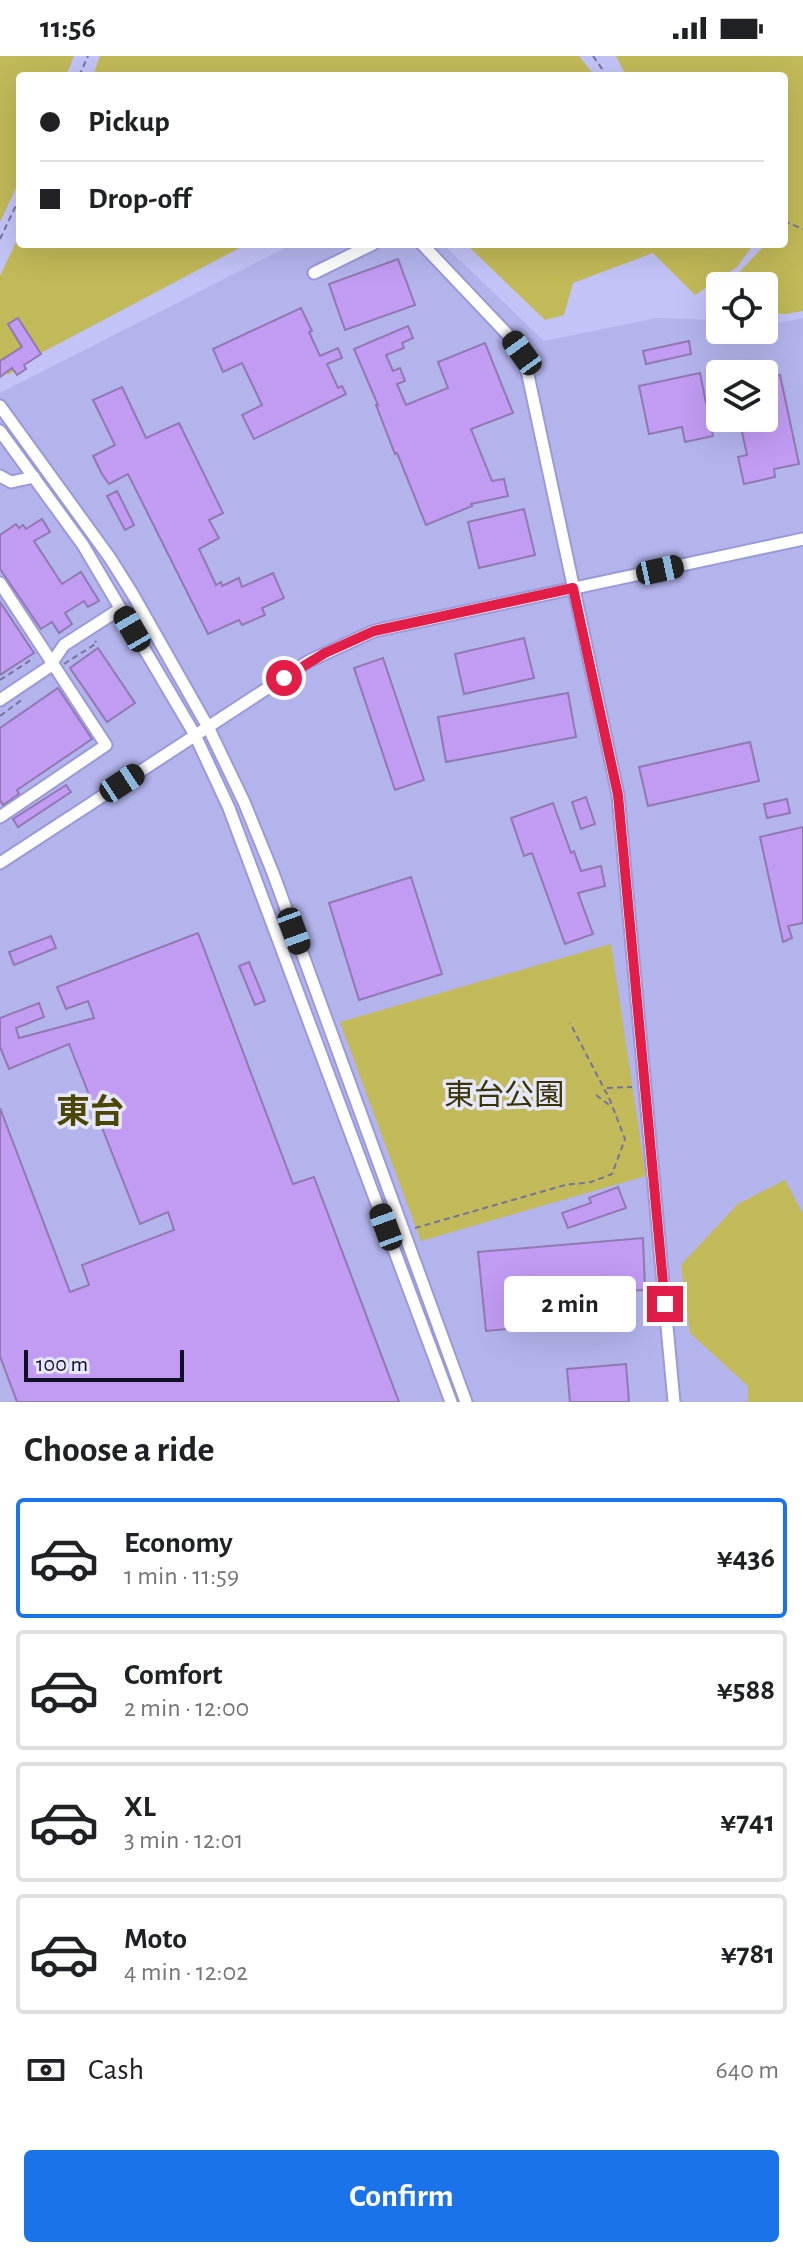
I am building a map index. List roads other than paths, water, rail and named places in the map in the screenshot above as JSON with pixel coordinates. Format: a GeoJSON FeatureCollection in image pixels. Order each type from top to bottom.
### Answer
{"type":"FeatureCollection","features":[{"type":"Feature","properties":{"kind":"street"},"geometry":{"type":"LineString","coordinates":[[314,273],[365,248]]}},
{"type":"Feature","properties":{"kind":"street"},"geometry":{"type":"LineString","coordinates":[[426,248],[522,353],[618,795],[674,1402]]}},
{"type":"Feature","properties":{"kind":"street"},"geometry":{"type":"LineString","coordinates":[[0,406],[110,558],[208,727],[244,802],[273,873],[466,1402]]}},
{"type":"Feature","properties":{"kind":"street"},"geometry":{"type":"LineString","coordinates":[[0,431],[83,545],[195,735],[229,808],[451,1402]]}},
{"type":"Feature","properties":{"kind":"street"},"geometry":{"type":"LineString","coordinates":[[0,476],[11,482],[34,477]]}},
{"type":"Feature","properties":{"kind":"street"},"geometry":{"type":"LineString","coordinates":[[0,863],[309,661],[374,631],[803,539]]}},
{"type":"Feature","properties":{"kind":"street"},"geometry":{"type":"LineString","coordinates":[[0,583],[46,658],[106,745],[0,817]]}},
{"type":"Feature","properties":{"kind":"street"},"geometry":{"type":"LineString","coordinates":[[0,700],[46,658],[118,605]]}},
{"type":"Feature","properties":{"kind":"district","name":"東台"},"geometry":{"type":"Point","coordinates":[90,1113]}},
{"type":"Feature","properties":{"kind":"park label","name":"東台公園"},"geometry":{"type":"Point","coordinates":[504,1096]}}]}
